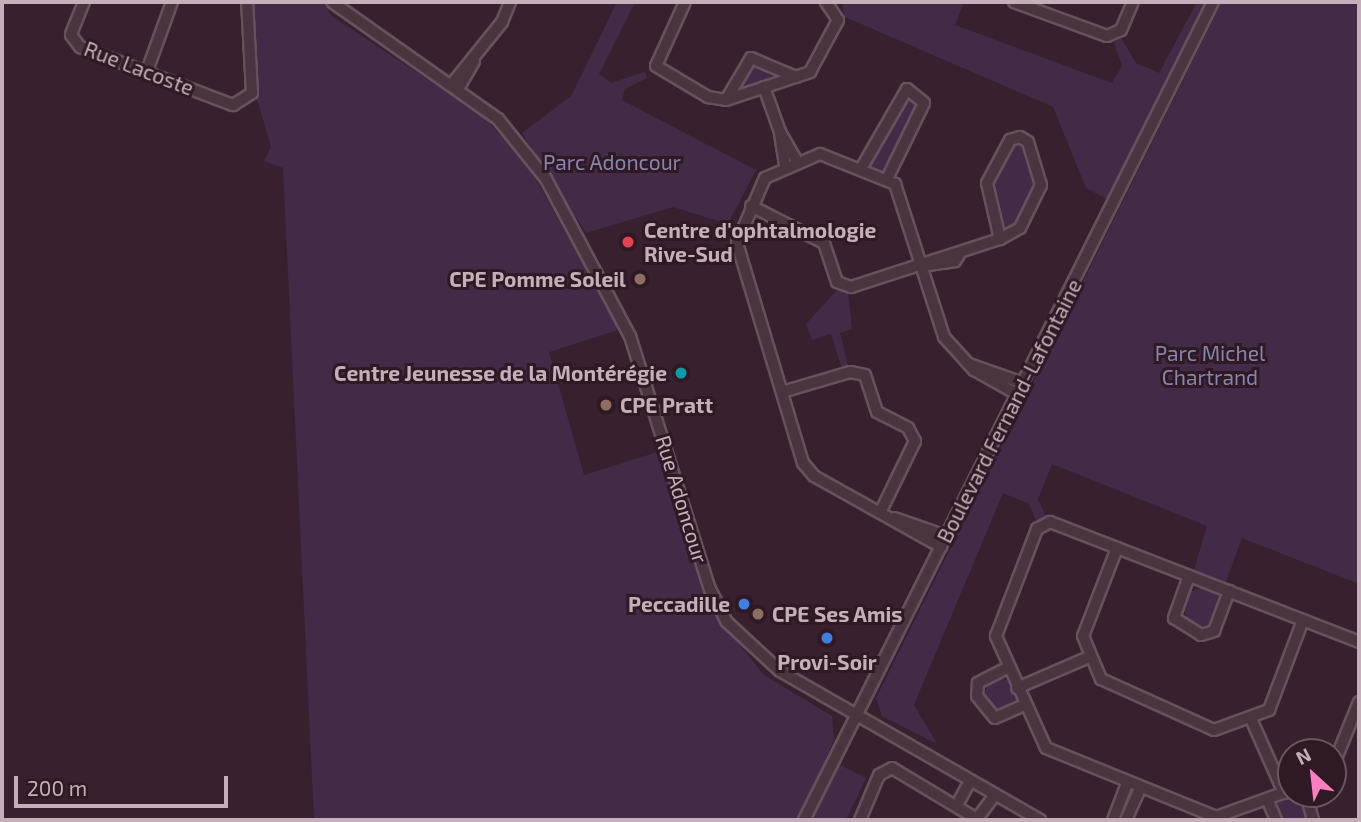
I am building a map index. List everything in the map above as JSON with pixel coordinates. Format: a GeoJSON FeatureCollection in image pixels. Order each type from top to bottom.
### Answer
{"type":"FeatureCollection","features":[{"type":"Feature","properties":{"kind":"street","name":"Rue Lacoste"},"geometry":{"type":"LineString","coordinates":[[84,2],[74,42],[233,105],[244,103],[252,93],[247,2]]}},
{"type":"Feature","properties":{"kind":"street"},"geometry":{"type":"LineString","coordinates":[[147,71],[172,2]]}},
{"type":"Feature","properties":{"kind":"street","name":"Rue Adoncour"},"geometry":{"type":"LineString","coordinates":[[332,2],[455,86],[498,119],[533,160],[630,336],[710,589],[727,622],[780,671],[1040,820]]}},
{"type":"Feature","properties":{"kind":"street"},"geometry":{"type":"LineString","coordinates":[[455,86],[474,61],[510,2]]}},
{"type":"Feature","properties":{"kind":"street"},"geometry":{"type":"LineString","coordinates":[[685,2],[656,66],[708,97],[726,100],[796,77],[815,66],[838,20],[826,2]]}},
{"type":"Feature","properties":{"kind":"street"},"geometry":{"type":"LineString","coordinates":[[1014,2],[1107,36],[1121,30],[1133,2]]}},
{"type":"Feature","properties":{"kind":"street","name":"Boulevard Fernand-Lafontaine"},"geometry":{"type":"LineString","coordinates":[[804,820],[1213,2]]}},
{"type":"Feature","properties":{"kind":"street"},"geometry":{"type":"LineString","coordinates":[[726,100],[751,58],[796,77]]}},
{"type":"Feature","properties":{"kind":"street"},"geometry":{"type":"LineString","coordinates":[[764,88],[780,132],[797,161]]}},
{"type":"Feature","properties":{"kind":"street"},"geometry":{"type":"LineString","coordinates":[[862,167],[900,93],[907,89],[922,97],[887,179]]}},
{"type":"Feature","properties":{"kind":"street"},"geometry":{"type":"LineString","coordinates":[[780,132],[785,164]]}},
{"type":"Feature","properties":{"kind":"street"},"geometry":{"type":"LineString","coordinates":[[751,206],[824,243],[837,282],[851,287],[921,266],[955,261],[960,253],[1000,239],[1020,228],[1041,185],[1028,142],[1020,137],[1010,140],[987,183],[1000,239]]}},
{"type":"Feature","properties":{"kind":"street"},"geometry":{"type":"LineString","coordinates":[[944,542],[894,518],[806,469],[737,243],[765,178],[785,164],[820,154],[862,167],[887,179],[903,200],[944,337],[969,364],[1017,394]]}},
{"type":"Feature","properties":{"kind":"street"},"geometry":{"type":"LineString","coordinates":[[969,364],[1023,383]]}},
{"type":"Feature","properties":{"kind":"street"},"geometry":{"type":"LineString","coordinates":[[782,391],[850,372],[865,375],[877,412],[908,428],[915,441],[881,511]]}},
{"type":"Feature","properties":{"kind":"street"},"geometry":{"type":"LineString","coordinates":[[1277,796],[1216,817],[1053,754],[1024,705],[1007,668],[997,632],[1037,529],[1050,522],[1359,642]]}},
{"type":"Feature","properties":{"kind":"street"},"geometry":{"type":"LineString","coordinates":[[1117,548],[1084,628],[1089,657],[1106,685],[1214,730],[1252,721],[1269,710],[1303,621]]}},
{"type":"Feature","properties":{"kind":"street"},"geometry":{"type":"LineString","coordinates":[[1189,576],[1174,618],[1201,635],[1214,631],[1229,591]]}},
{"type":"Feature","properties":{"kind":"street"},"geometry":{"type":"LineString","coordinates":[[1017,688],[1089,657]]}},
{"type":"Feature","properties":{"kind":"street"},"geometry":{"type":"LineString","coordinates":[[1007,668],[978,683],[977,696],[995,718],[1024,705]]}},
{"type":"Feature","properties":{"kind":"street"},"geometry":{"type":"LineString","coordinates":[[1344,738],[1359,702]]}},
{"type":"Feature","properties":{"kind":"street"},"geometry":{"type":"LineString","coordinates":[[1252,721],[1277,770]]}},
{"type":"Feature","properties":{"kind":"street"},"geometry":{"type":"LineString","coordinates":[[860,820],[878,777],[888,768],[976,820],[995,794]]}},
{"type":"Feature","properties":{"kind":"street"},"geometry":{"type":"LineString","coordinates":[[962,812],[971,780]]}},
{"type":"Feature","properties":{"kind":"street"},"geometry":{"type":"LineString","coordinates":[[1113,820],[1127,783]]}},
{"type":"Feature","properties":{"kind":"street"},"geometry":{"type":"LineString","coordinates":[[1126,820],[1140,788]]}},
{"type":"Feature","properties":{"kind":"street"},"geometry":{"type":"LineString","coordinates":[[1268,800],[1276,820]]}},
{"type":"Feature","properties":{"kind":"green space"},"geometry":{"type":"Polygon","coordinates":[[[253,2],[322,2],[332,16],[484,117],[527,164],[621,329],[549,352],[584,475],[661,451],[711,609],[764,675],[832,716],[834,740],[826,758],[866,778],[846,820],[314,820],[283,168],[264,161],[271,147],[255,92],[253,2]]]}},
{"type":"Feature","properties":{"kind":"green space","name":"Parc Adoncour"},"geometry":{"type":"Polygon","coordinates":[[[617,2],[635,2],[599,74],[611,83],[645,72],[647,78],[625,89],[622,100],[756,170],[728,224],[673,207],[586,233],[522,133],[571,96],[617,2]]]}},
{"type":"Feature","properties":{"kind":"green space"},"geometry":{"type":"Polygon","coordinates":[[[851,2],[964,2],[955,25],[1112,83],[1122,66],[1114,42],[1121,38],[1136,63],[1159,73],[1197,2],[1206,2],[1110,201],[1086,188],[1053,107],[845,17],[842,5],[851,2]]]}},
{"type":"Feature","properties":{"kind":"green space","name":"Parc Michel Chartrand"},"geometry":{"type":"Polygon","coordinates":[[[1222,2],[1359,2],[1359,584],[1242,538],[1226,582],[1194,570],[1207,526],[1052,464],[1038,499],[1046,518],[1037,523],[1029,504],[1003,493],[914,705],[937,744],[882,716],[876,698],[1222,2]]]}},
{"type":"Feature","properties":{"kind":"green space"},"geometry":{"type":"Polygon","coordinates":[[[752,62],[784,76],[737,91],[752,62]]]}},
{"type":"Feature","properties":{"kind":"green space"},"geometry":{"type":"Polygon","coordinates":[[[899,93],[922,97],[887,179],[862,167],[899,93]]]}},
{"type":"Feature","properties":{"kind":"green space"},"geometry":{"type":"Polygon","coordinates":[[[1020,137],[1041,173],[1020,228],[1000,239],[987,183],[1010,140],[1020,137]]]}},
{"type":"Feature","properties":{"kind":"green space"},"geometry":{"type":"Polygon","coordinates":[[[838,289],[848,292],[852,329],[840,333],[848,366],[842,369],[831,334],[812,340],[806,324],[838,289]]]}},
{"type":"Feature","properties":{"kind":"green space"},"geometry":{"type":"Polygon","coordinates":[[[1203,588],[1217,593],[1222,607],[1217,621],[1203,626],[1189,621],[1184,607],[1189,593],[1203,588]]]}},
{"type":"Feature","properties":{"kind":"green space"},"geometry":{"type":"Polygon","coordinates":[[[1001,679],[1012,684],[1017,695],[1012,706],[1001,711],[990,706],[985,695],[990,684],[1001,679]]]}},
{"type":"Feature","properties":{"kind":"green space"},"geometry":{"type":"Polygon","coordinates":[[[1279,808],[1306,808],[1310,820],[1282,820],[1279,808]]]}},
{"type":"Feature","properties":{"kind":"place","name":"Centre d'ophtalmologie Rive-Sud"},"geometry":{"type":"Point","coordinates":[628,242]}},
{"type":"Feature","properties":{"kind":"place","name":"CPE Pomme Soleil"},"geometry":{"type":"Point","coordinates":[640,279]}},
{"type":"Feature","properties":{"kind":"place","name":"Centre Jeunesse de la Montérégie"},"geometry":{"type":"Point","coordinates":[681,373]}},
{"type":"Feature","properties":{"kind":"place","name":"CPE Pratt"},"geometry":{"type":"Point","coordinates":[606,405]}},
{"type":"Feature","properties":{"kind":"place","name":"Peccadille"},"geometry":{"type":"Point","coordinates":[744,604]}},
{"type":"Feature","properties":{"kind":"place","name":"CPE Ses Amis"},"geometry":{"type":"Point","coordinates":[758,614]}},
{"type":"Feature","properties":{"kind":"place","name":"Provi-Soir"},"geometry":{"type":"Point","coordinates":[827,638]}}]}
